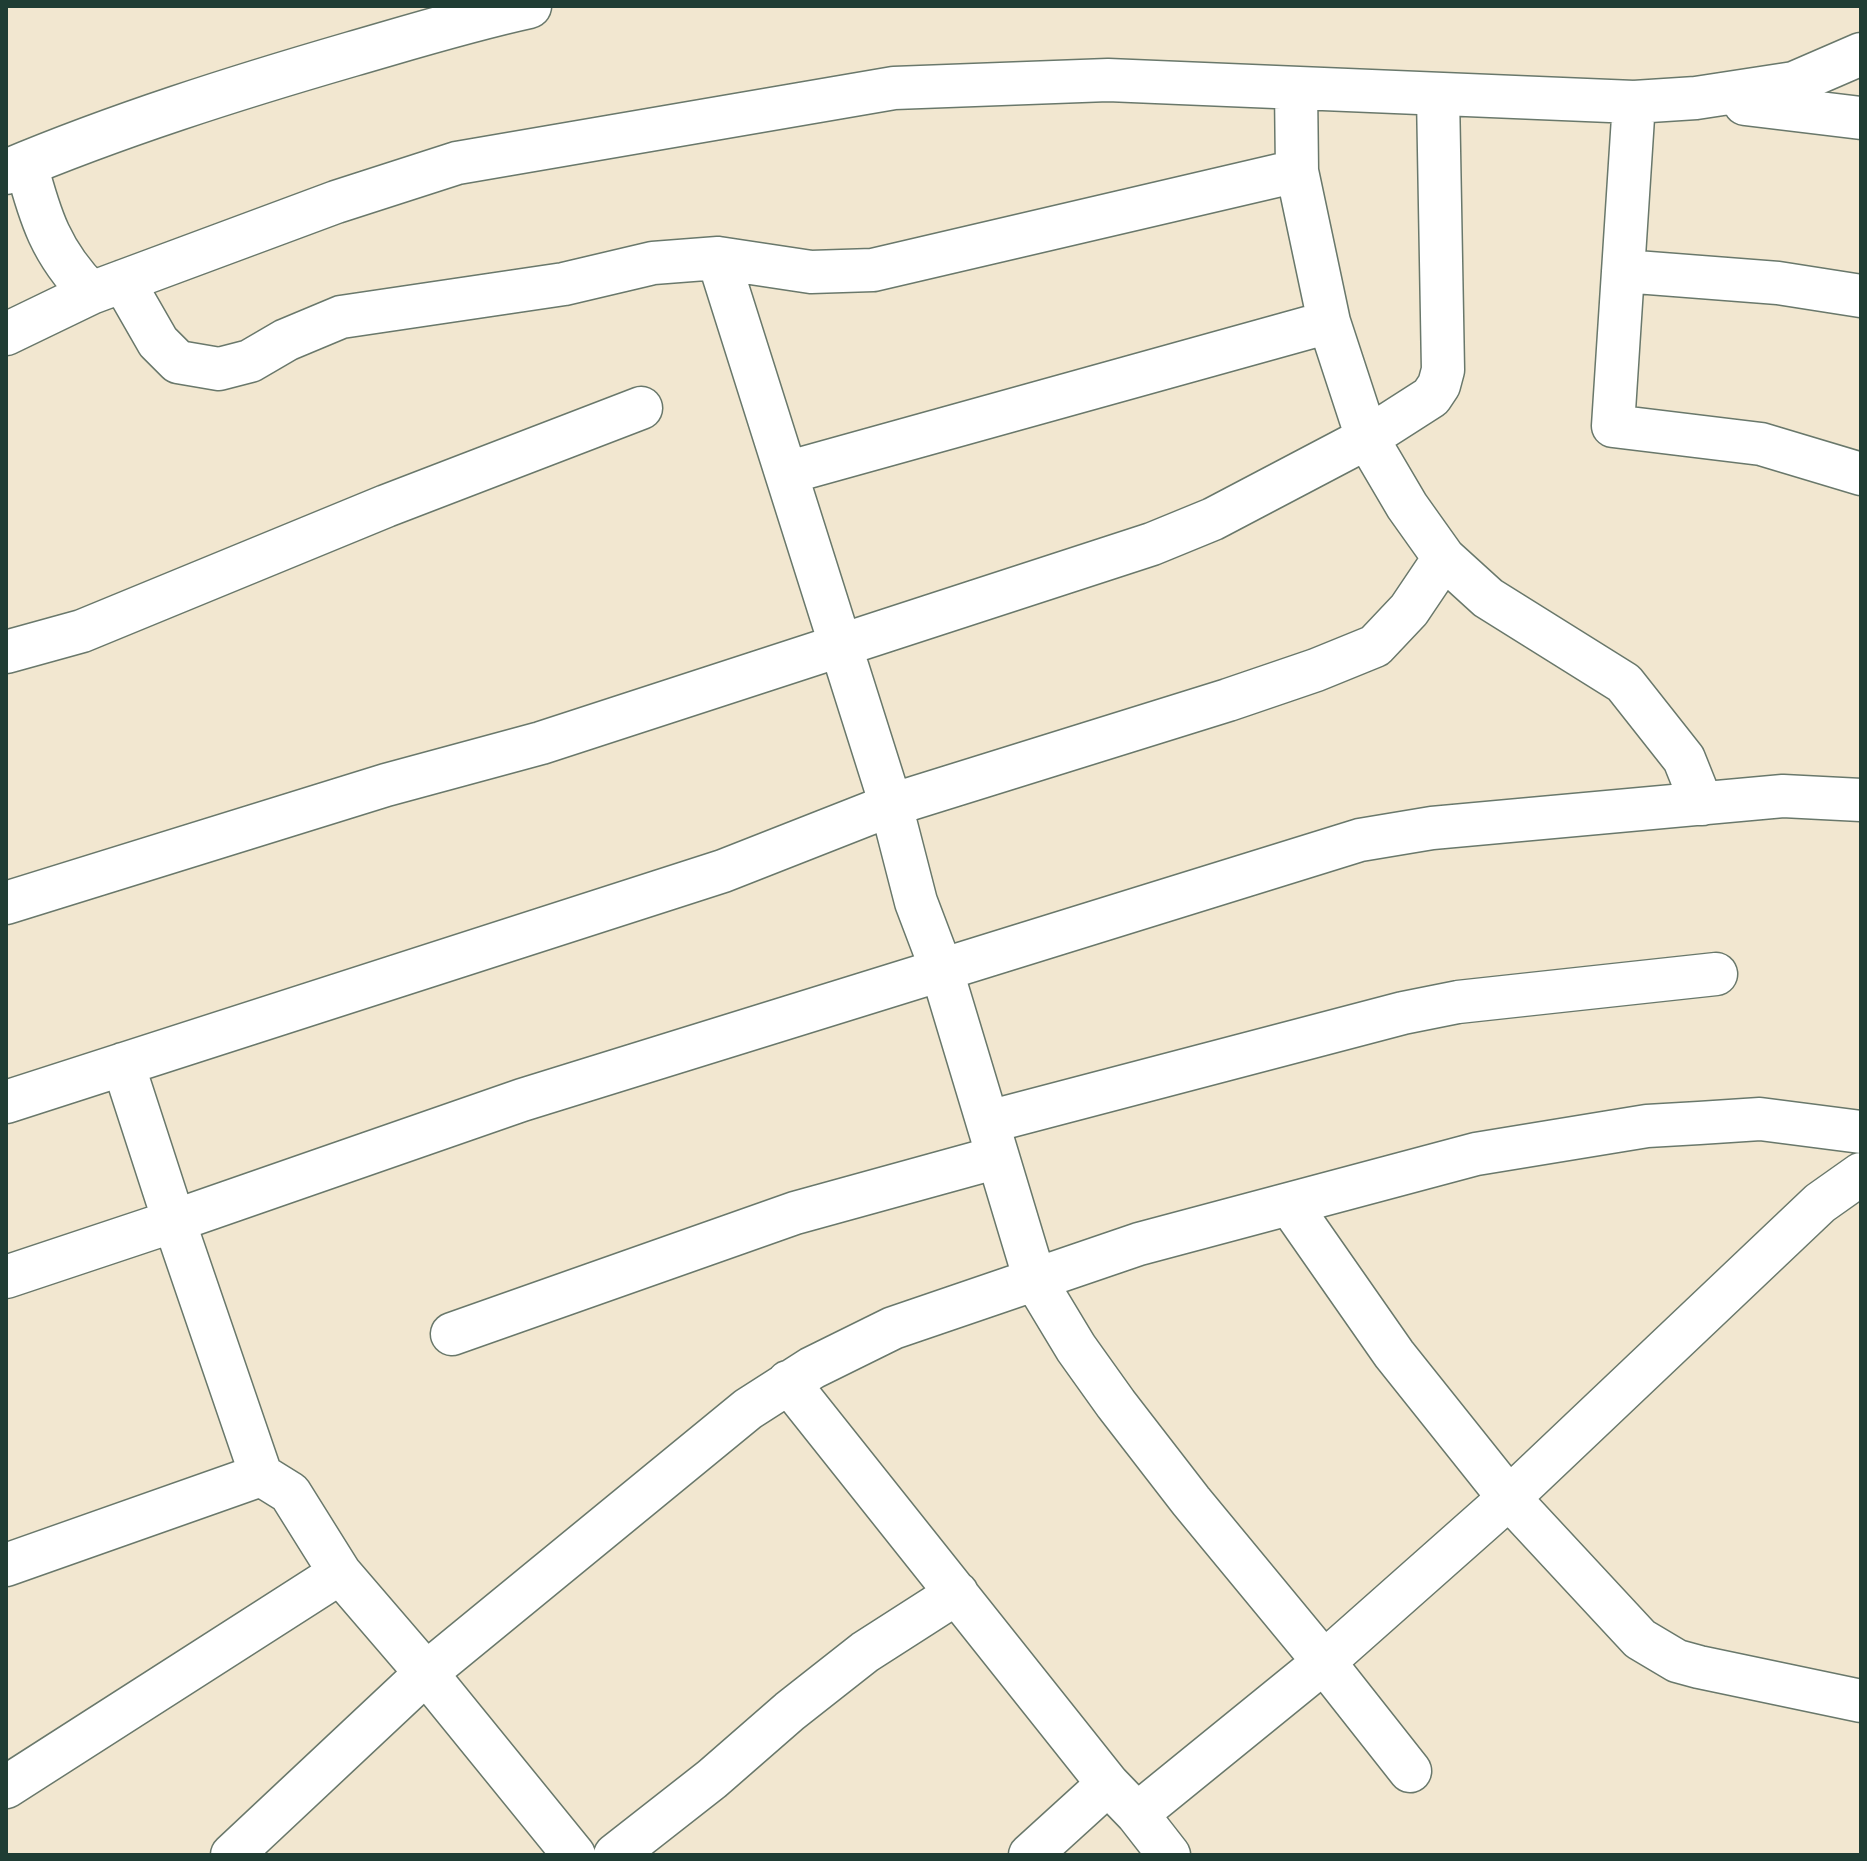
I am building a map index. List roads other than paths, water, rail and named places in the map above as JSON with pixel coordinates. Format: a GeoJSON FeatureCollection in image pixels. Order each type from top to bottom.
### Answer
{"type":"FeatureCollection","features":[{"type":"Feature","properties":{"kind":"main road"},"geometry":{"type":"LineString","coordinates":[[16,168],[146,118],[272,77],[487,15],[529,6]]}},
{"type":"Feature","properties":{"kind":"street"},"geometry":{"type":"LineString","coordinates":[[6,334],[107,287],[336,202],[457,163],[894,88],[1108,80],[1634,102],[1696,98],[1794,83],[1861,54]]}},
{"type":"Feature","properties":{"kind":"street"},"geometry":{"type":"LineString","coordinates":[[1296,88],[1297,171],[1329,322],[1367,438],[1407,506],[1444,558],[1488,598],[1624,683],[1684,759],[1702,804]]}},
{"type":"Feature","properties":{"kind":"street"},"geometry":{"type":"LineString","coordinates":[[6,903],[386,785],[541,743],[1164,539],[1213,519],[1367,438],[1431,397],[1439,385],[1443,370],[1438,95]]}},
{"type":"Feature","properties":{"kind":"street"},"geometry":{"type":"LineString","coordinates":[[1696,98],[1861,118]]}},
{"type":"Feature","properties":{"kind":"street"},"geometry":{"type":"LineString","coordinates":[[1634,102],[1613,426],[1761,444],[1861,474]]}},
{"type":"Feature","properties":{"kind":"street"},"geometry":{"type":"LineString","coordinates":[[16,168],[57,252],[72,274],[107,287],[178,362],[219,369],[250,361],[286,340],[341,317],[564,284],[653,263],[718,258],[811,272],[873,270],[1297,171]]}},
{"type":"Feature","properties":{"kind":"street"},"geometry":{"type":"LineString","coordinates":[[718,258],[891,805],[916,902],[941,968],[1035,1280],[1076,1348],[1116,1404],[1410,1771]]}},
{"type":"Feature","properties":{"kind":"street"},"geometry":{"type":"LineString","coordinates":[[1623,271],[1778,283],[1861,296]]}},
{"type":"Feature","properties":{"kind":"street"},"geometry":{"type":"LineString","coordinates":[[786,473],[1329,322]]}},
{"type":"Feature","properties":{"kind":"street"},"geometry":{"type":"LineString","coordinates":[[6,652],[82,631],[386,506],[641,408]]}},
{"type":"Feature","properties":{"kind":"street"},"geometry":{"type":"LineString","coordinates":[[6,1102],[723,871],[891,805],[1316,670],[1375,646],[1409,610],[1444,558]]}},
{"type":"Feature","properties":{"kind":"street"},"geometry":{"type":"LineString","coordinates":[[6,1277],[522,1100],[1360,840],[1432,828],[1783,796],[1861,800]]}},
{"type":"Feature","properties":{"kind":"street"},"geometry":{"type":"LineString","coordinates":[[452,1334],[993,1140],[1403,1013],[1458,1002],[1716,974]]}},
{"type":"Feature","properties":{"kind":"street"},"geometry":{"type":"LineString","coordinates":[[123,1064],[261,1475],[290,1493],[340,1573],[574,1855]]}},
{"type":"Feature","properties":{"kind":"street"},"geometry":{"type":"LineString","coordinates":[[232,1855],[426,1673],[748,1409],[788,1382],[893,1328],[1139,1244],[1476,1154],[1647,1126],[1760,1119],[1861,1132]]}},
{"type":"Feature","properties":{"kind":"street"},"geometry":{"type":"LineString","coordinates":[[1137,1814],[1324,1662],[1509,1498],[1820,1203],[1861,1174]]}},
{"type":"Feature","properties":{"kind":"street"},"geometry":{"type":"LineString","coordinates":[[1290,1205],[1394,1354],[1509,1498],[1640,1639],[1655,1650],[1699,1667],[1861,1701]]}},
{"type":"Feature","properties":{"kind":"street"},"geometry":{"type":"LineString","coordinates":[[788,1382],[1108,1784],[1137,1814],[1169,1855]]}},
{"type":"Feature","properties":{"kind":"street"},"geometry":{"type":"LineString","coordinates":[[6,1565],[261,1475]]}},
{"type":"Feature","properties":{"kind":"street"},"geometry":{"type":"LineString","coordinates":[[6,1787],[340,1573]]}},
{"type":"Feature","properties":{"kind":"street"},"geometry":{"type":"LineString","coordinates":[[615,1855],[865,1652],[957,1593]]}},
{"type":"Feature","properties":{"kind":"street"},"geometry":{"type":"LineString","coordinates":[[1030,1855],[1108,1784]]}}]}
